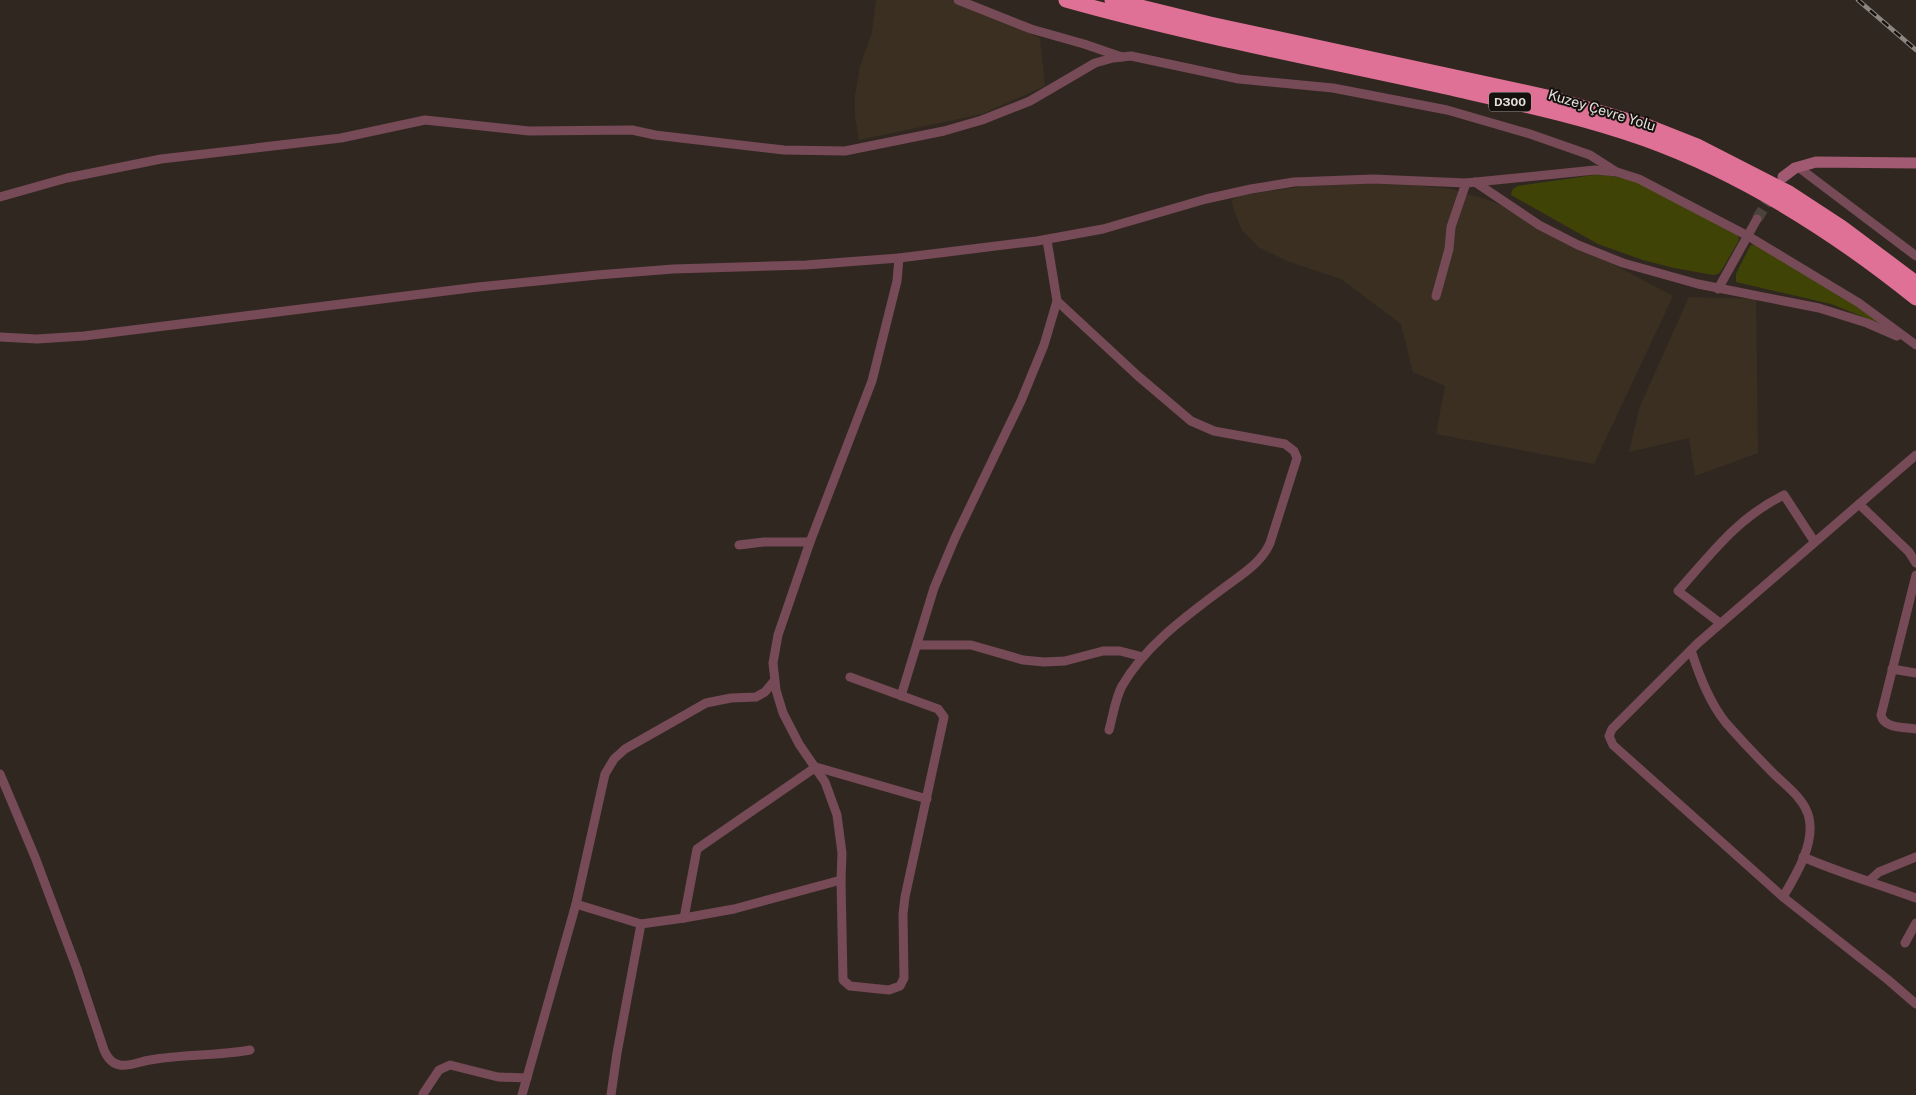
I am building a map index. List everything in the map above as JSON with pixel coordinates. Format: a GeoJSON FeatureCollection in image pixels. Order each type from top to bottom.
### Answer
{"type":"FeatureCollection","features":[{"type":"Feature","properties":{"kind":"highway","name":"Kuzey Çevre Yolu"},"geometry":{"type":"LineString","coordinates":[[1066,0],[1121,16],[1207,36],[1543,109],[1645,139],[1691,158],[1770,196],[1837,238],[1916,298]]}},
{"type":"Feature","properties":{"kind":"highway","name":"Kuzey Çevre Yolu"},"geometry":{"type":"LineString","coordinates":[[1112,0],[1210,24],[1547,97],[1649,127],[1697,146],[1789,193],[1841,227],[1916,283]]}},
{"type":"Feature","properties":{"kind":"street"},"geometry":{"type":"LineString","coordinates":[[958,0],[1031,29],[1122,57]]}},
{"type":"Feature","properties":{"kind":"street"},"geometry":{"type":"LineString","coordinates":[[0,197],[67,178],[161,159],[341,138],[425,120],[545,132],[632,130],[654,135],[784,150],[845,151],[944,131],[982,120],[1044,94],[1086,68],[1105,60],[1131,56],[1239,79],[1333,88],[1447,110],[1530,134],[1590,155],[1617,172]]}},
{"type":"Feature","properties":{"kind":"street"},"geometry":{"type":"LineString","coordinates":[[1784,177],[1798,167],[1823,161],[1916,163]]}},
{"type":"Feature","properties":{"kind":"street"},"geometry":{"type":"LineString","coordinates":[[1798,167],[1916,256]]}},
{"type":"Feature","properties":{"kind":"street"},"geometry":{"type":"LineString","coordinates":[[0,337],[84,336],[478,287],[672,268],[806,265],[899,258],[1047,240],[1103,229],[1206,199],[1272,185],[1320,180],[1373,179],[1471,183],[1585,170],[1617,172],[1639,179],[1748,236],[1859,303],[1915,344]]}},
{"type":"Feature","properties":{"kind":"street"},"geometry":{"type":"LineString","coordinates":[[1471,183],[1520,214],[1586,248],[1648,271],[1718,289],[1820,308],[1867,323],[1915,344]]}},
{"type":"Feature","properties":{"kind":"street"},"geometry":{"type":"LineString","coordinates":[[1436,296],[1449,250],[1451,227],[1471,183]]}},
{"type":"Feature","properties":{"kind":"street"},"geometry":{"type":"LineString","coordinates":[[1718,289],[1757,219]]}},
{"type":"Feature","properties":{"kind":"street"},"geometry":{"type":"LineString","coordinates":[[901,696],[934,588],[955,538],[1021,401],[1044,345],[1056,301],[1047,240]]}},
{"type":"Feature","properties":{"kind":"street"},"geometry":{"type":"LineString","coordinates":[[850,678],[938,710],[944,718],[903,914],[904,978],[900,986],[889,990],[847,985],[843,980],[842,847],[837,815],[830,792],[816,767],[799,744],[780,706],[774,681],[773,663],[778,635],[810,542],[872,381],[897,281],[899,258]]}},
{"type":"Feature","properties":{"kind":"street"},"geometry":{"type":"LineString","coordinates":[[1056,301],[1138,376],[1191,420],[1214,432],[1285,444],[1292,448],[1297,458],[1270,542],[1264,554],[1253,566],[1184,618],[1143,657],[1122,687],[1109,730]]}},
{"type":"Feature","properties":{"kind":"street"},"geometry":{"type":"LineString","coordinates":[[1916,455],[1814,541],[1691,650],[1612,729],[1610,740],[1613,745],[1783,897],[1916,1004]]}},
{"type":"Feature","properties":{"kind":"street"},"geometry":{"type":"LineString","coordinates":[[1720,623],[1678,591],[1728,533],[1770,502],[1784,495],[1814,541]]}},
{"type":"Feature","properties":{"kind":"street"},"geometry":{"type":"LineString","coordinates":[[1859,504],[1909,552],[1916,563]]}},
{"type":"Feature","properties":{"kind":"street"},"geometry":{"type":"LineString","coordinates":[[739,544],[810,542]]}},
{"type":"Feature","properties":{"kind":"street"},"geometry":{"type":"LineString","coordinates":[[1916,575],[1882,712],[1882,720],[1888,725],[1916,729]]}},
{"type":"Feature","properties":{"kind":"street"},"geometry":{"type":"LineString","coordinates":[[918,645],[964,644],[1023,660],[1044,662],[1065,661],[1102,651],[1120,651],[1143,657]]}},
{"type":"Feature","properties":{"kind":"street"},"geometry":{"type":"LineString","coordinates":[[1691,650],[1704,685],[1725,722],[1805,807],[1809,818],[1810,830],[1803,857],[1783,897]]}},
{"type":"Feature","properties":{"kind":"street"},"geometry":{"type":"LineString","coordinates":[[1892,669],[1916,673]]}},
{"type":"Feature","properties":{"kind":"street"},"geometry":{"type":"LineString","coordinates":[[522,1095],[576,904],[605,774],[614,759],[625,750],[706,703],[731,698],[756,697],[769,689],[774,681]]}},
{"type":"Feature","properties":{"kind":"street"},"geometry":{"type":"LineString","coordinates":[[816,767],[927,799]]}},
{"type":"Feature","properties":{"kind":"street"},"geometry":{"type":"LineString","coordinates":[[684,918],[697,849],[816,767]]}},
{"type":"Feature","properties":{"kind":"street"},"geometry":{"type":"LineString","coordinates":[[0,774],[36,857],[104,1050],[109,1058],[116,1064],[124,1066],[150,1060],[250,1050]]}},
{"type":"Feature","properties":{"kind":"street"},"geometry":{"type":"LineString","coordinates":[[1803,857],[1828,868],[1870,880],[1916,898]]}},
{"type":"Feature","properties":{"kind":"street"},"geometry":{"type":"LineString","coordinates":[[1870,880],[1879,872],[1916,857]]}},
{"type":"Feature","properties":{"kind":"street"},"geometry":{"type":"LineString","coordinates":[[576,904],[641,924],[734,909],[841,880]]}},
{"type":"Feature","properties":{"kind":"street"},"geometry":{"type":"LineString","coordinates":[[1905,943],[1916,923]]}},
{"type":"Feature","properties":{"kind":"street"},"geometry":{"type":"LineString","coordinates":[[611,1095],[641,924]]}},
{"type":"Feature","properties":{"kind":"street"},"geometry":{"type":"LineString","coordinates":[[422,1094],[439,1070],[450,1065],[498,1078],[527,1078]]}},
{"type":"Feature","properties":{"kind":"shaded area"},"geometry":{"type":"Polygon","coordinates":[[[876,0],[949,0],[962,3],[1040,38],[1045,86],[982,114],[859,140],[855,116],[855,96],[860,66],[872,32],[876,0]]]}},
{"type":"Feature","properties":{"kind":"shaded area"},"geometry":{"type":"Polygon","coordinates":[[[1594,175],[1613,176],[1650,187],[1686,205],[1737,235],[1739,238],[1738,242],[1721,271],[1713,275],[1674,268],[1643,260],[1598,244],[1511,195],[1512,190],[1517,186],[1594,175]]]}},
{"type":"Feature","properties":{"kind":"shaded area"},"geometry":{"type":"Polygon","coordinates":[[[1381,182],[1451,189],[1488,200],[1503,206],[1673,296],[1594,464],[1436,434],[1445,386],[1413,372],[1401,324],[1341,279],[1287,261],[1258,247],[1242,230],[1233,208],[1232,200],[1242,195],[1307,186],[1381,182]]]}},
{"type":"Feature","properties":{"kind":"shaded area"},"geometry":{"type":"Polygon","coordinates":[[[1754,244],[1857,303],[1886,326],[1831,304],[1736,282],[1736,274],[1750,246],[1754,244]]]}},
{"type":"Feature","properties":{"kind":"shaded area"},"geometry":{"type":"Polygon","coordinates":[[[1689,297],[1756,299],[1758,453],[1695,476],[1689,438],[1629,452],[1640,406],[1689,297]]]}},
{"type":"Feature","properties":{"kind":"tunnel"},"geometry":{"type":"LineString","coordinates":[[1757,219],[1774,191]]}},
{"type":"Feature","properties":{"kind":"railway"},"geometry":{"type":"LineString","coordinates":[[1858,0],[1916,50]]}}]}
